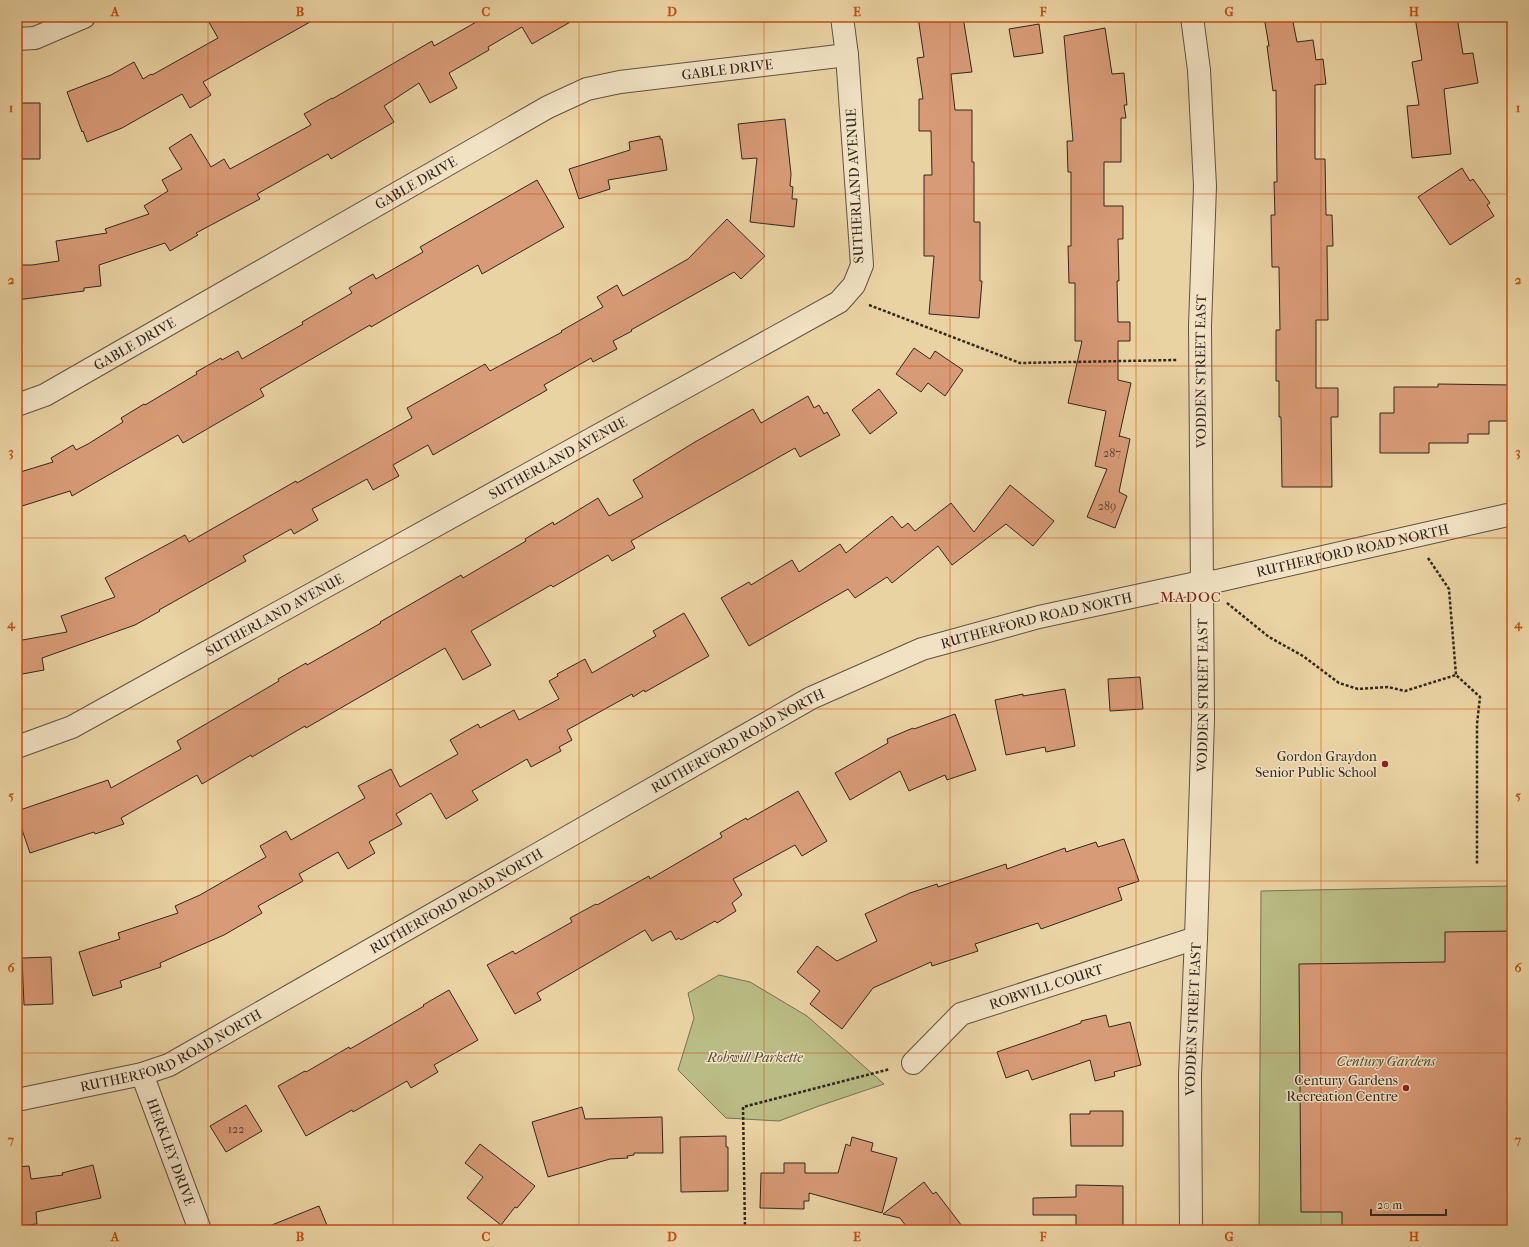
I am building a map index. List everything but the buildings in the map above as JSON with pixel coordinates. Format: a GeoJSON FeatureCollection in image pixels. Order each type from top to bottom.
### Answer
{"type":"FeatureCollection","features":[{"type":"Feature","properties":{"kind":"street"},"geometry":{"type":"LineString","coordinates":[[17,39],[35,38],[84,17]]}},
{"type":"Feature","properties":{"kind":"street","name":"SUTHERLAND AVENUE"},"geometry":{"type":"LineString","coordinates":[[17,747],[79,724],[839,302],[854,286],[862,265],[847,55],[842,17]]}},
{"type":"Feature","properties":{"kind":"street","name":"VODDEN STREET EAST"},"geometry":{"type":"LineString","coordinates":[[1191,1230],[1190,1076],[1203,719],[1200,326],[1205,186],[1199,70],[1192,17]]}},
{"type":"Feature","properties":{"kind":"street","name":"GABLE DRIVE"},"geometry":{"type":"LineString","coordinates":[[17,405],[44,395],[548,107],[588,89],[620,82],[847,55]]}},
{"type":"Feature","properties":{"kind":"street","name":"RUTHERFORD ROAD NORTH"},"geometry":{"type":"LineString","coordinates":[[17,1100],[142,1074],[169,1065],[811,698],[922,649],[1039,617],[1201,582],[1217,581],[1512,514]]}},
{"type":"Feature","properties":{"kind":"street","name":"ROBWILL COURT"},"geometry":{"type":"LineString","coordinates":[[913,1063],[961,1014],[1196,938]]}},
{"type":"Feature","properties":{"kind":"street","name":"HERKLEY DRIVE"},"geometry":{"type":"LineString","coordinates":[[142,1074],[200,1230]]}},
{"type":"Feature","properties":{"kind":"path"},"geometry":{"type":"LineString","coordinates":[[846,294],[885,312],[1020,363],[1200,359]]}},
{"type":"Feature","properties":{"kind":"path"},"geometry":{"type":"LineString","coordinates":[[1414,536],[1449,589],[1456,675],[1480,697],[1477,724],[1477,864]]}},
{"type":"Feature","properties":{"kind":"path"},"geometry":{"type":"LineString","coordinates":[[1201,582],[1269,637],[1303,656],[1339,683],[1358,689],[1388,687],[1405,691],[1456,675]]}},
{"type":"Feature","properties":{"kind":"path"},"geometry":{"type":"LineString","coordinates":[[745,1230],[743,1106],[913,1063]]}},
{"type":"Feature","properties":{"kind":"green space","name":"Century Gardens"},"geometry":{"type":"Polygon","coordinates":[[[1512,886],[1512,1230],[1259,1230],[1261,891],[1512,886]]]}},
{"type":"Feature","properties":{"kind":"green space","name":"Robwill Parkette"},"geometry":{"type":"Polygon","coordinates":[[[719,975],[750,982],[807,1016],[884,1084],[779,1121],[726,1118],[678,1070],[694,1018],[688,993],[719,975]]]}},
{"type":"Feature","properties":{"kind":"place","name":"Gordon Graydon Senior Public School"},"geometry":{"type":"Point","coordinates":[1385,764]}},
{"type":"Feature","properties":{"kind":"place","name":"Century Gardens Recreation Centre"},"geometry":{"type":"Point","coordinates":[1406,1088]}},
{"type":"Feature","properties":{"kind":"district","name":"MADOC"},"geometry":{"type":"Point","coordinates":[1191,597]}}]}
